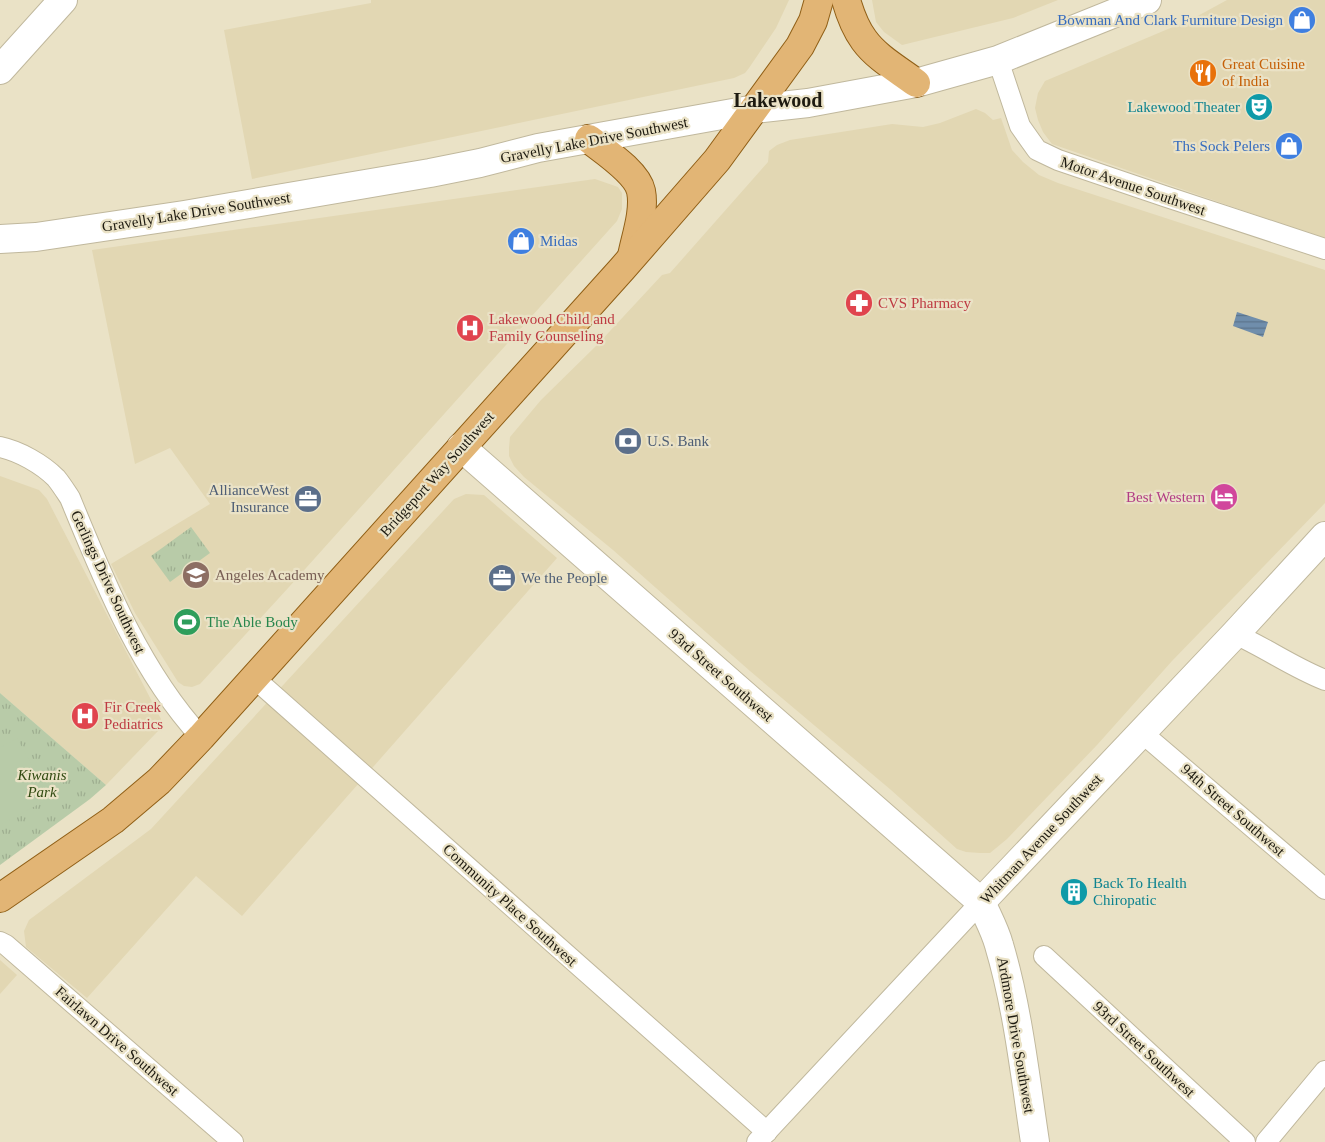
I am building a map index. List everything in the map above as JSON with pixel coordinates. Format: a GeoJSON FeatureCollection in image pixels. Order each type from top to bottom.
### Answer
{"type":"FeatureCollection","features":[{"type":"Feature","properties":{"kind":"main road","name":"Bridgeport Way Southwest"},"geometry":{"type":"LineString","coordinates":[[0,898],[113,820],[159,781],[201,737],[717,160],[800,46],[813,21],[819,0]]}},
{"type":"Feature","properties":{"kind":"main road"},"geometry":{"type":"LineString","coordinates":[[846,0],[852,18],[864,40],[882,58],[916,83]]}},
{"type":"Feature","properties":{"kind":"main road"},"geometry":{"type":"LineString","coordinates":[[589,139],[630,173],[641,189],[642,204],[632,256]]}},
{"type":"Feature","properties":{"kind":"street"},"geometry":{"type":"LineString","coordinates":[[0,70],[64,0]]}},
{"type":"Feature","properties":{"kind":"street","name":"Gravelly Lake Drive Southwest"},"geometry":{"type":"LineString","coordinates":[[0,240],[36,237],[184,215],[411,177],[480,164],[538,148],[755,109],[808,103],[916,83],[998,60],[1147,0]]}},
{"type":"Feature","properties":{"kind":"street","name":"Motor Avenue Southwest"},"geometry":{"type":"LineString","coordinates":[[998,60],[1020,126],[1037,150],[1058,160],[1325,249]]}},
{"type":"Feature","properties":{"kind":"street","name":"Gerlings Drive Southwest"},"geometry":{"type":"LineString","coordinates":[[0,447],[8,449],[44,468],[58,480],[70,498],[137,649],[182,716],[201,737]]}},
{"type":"Feature","properties":{"kind":"street","name":"93rd Street Southwest"},"geometry":{"type":"LineString","coordinates":[[461,447],[981,902]]}},
{"type":"Feature","properties":{"kind":"street","name":"Whitman Avenue Southwest"},"geometry":{"type":"LineString","coordinates":[[762,1137],[1325,536]]}},
{"type":"Feature","properties":{"kind":"street"},"geometry":{"type":"LineString","coordinates":[[1235,634],[1261,646],[1303,671],[1325,680]]}},
{"type":"Feature","properties":{"kind":"street","name":"Community Place Southwest"},"geometry":{"type":"LineString","coordinates":[[254,678],[762,1137]]}},
{"type":"Feature","properties":{"kind":"street","name":"94th Street Southwest"},"geometry":{"type":"LineString","coordinates":[[1141,732],[1325,889]]}},
{"type":"Feature","properties":{"kind":"street","name":"Ardmore Drive Southwest"},"geometry":{"type":"LineString","coordinates":[[981,902],[999,943],[1016,1022],[1035,1142]]}},
{"type":"Feature","properties":{"kind":"street","name":"Fairlawn Drive Southwest"},"geometry":{"type":"LineString","coordinates":[[0,942],[6,945],[233,1142]]}},
{"type":"Feature","properties":{"kind":"street","name":"93rd Street Southwest"},"geometry":{"type":"LineString","coordinates":[[1044,956],[1245,1142]]}},
{"type":"Feature","properties":{"kind":"street"},"geometry":{"type":"LineString","coordinates":[[1266,1142],[1325,1071]]}},
{"type":"Feature","properties":{"kind":"shaded area"},"geometry":{"type":"Polygon","coordinates":[[[371,0],[789,0],[776,28],[749,68],[745,73],[734,78],[252,179],[224,30],[371,3],[371,0]]]}},
{"type":"Feature","properties":{"kind":"shaded area"},"geometry":{"type":"Polygon","coordinates":[[[872,0],[1058,0],[1013,18],[902,45],[884,32],[876,22],[872,0]]]}},
{"type":"Feature","properties":{"kind":"shaded area"},"geometry":{"type":"Polygon","coordinates":[[[1227,0],[1325,0],[1325,239],[1052,144],[1043,132],[1038,120],[1035,108],[1038,93],[1045,81],[1194,18],[1227,0]]]}},
{"type":"Feature","properties":{"kind":"shaded area"},"geometry":{"type":"Polygon","coordinates":[[[976,109],[985,113],[993,120],[1001,118],[1012,150],[1039,175],[1058,183],[1325,270],[1325,503],[1172,661],[1097,745],[1007,839],[990,853],[966,852],[957,849],[613,550],[524,477],[514,466],[509,456],[510,437],[541,400],[597,345],[662,275],[670,273],[768,162],[769,151],[777,145],[790,140],[892,124],[923,127],[940,123],[976,109]]]}},
{"type":"Feature","properties":{"kind":"shaded area"},"geometry":{"type":"Polygon","coordinates":[[[595,179],[618,187],[622,193],[622,209],[617,221],[200,684],[192,687],[184,686],[178,682],[135,613],[111,564],[210,504],[170,448],[135,464],[92,250],[595,179]]]}},
{"type":"Feature","properties":{"kind":"shaded area"},"geometry":{"type":"Polygon","coordinates":[[[0,476],[39,490],[47,499],[161,719],[158,731],[106,785],[0,693],[0,476]]]}},
{"type":"Feature","properties":{"kind":"shaded area"},"geometry":{"type":"Polygon","coordinates":[[[466,494],[484,495],[557,558],[242,916],[196,876],[87,998],[26,947],[24,931],[29,920],[151,829],[454,499],[466,494]]]}},
{"type":"Feature","properties":{"kind":"shaded area"},"geometry":{"type":"Polygon","coordinates":[[[0,960],[17,975],[0,994],[0,960]]]}},
{"type":"Feature","properties":{"kind":"green space"},"geometry":{"type":"Polygon","coordinates":[[[191,527],[210,553],[170,582],[151,556],[191,527]]]}},
{"type":"Feature","properties":{"kind":"green space","name":"Kiwanis Park"},"geometry":{"type":"Polygon","coordinates":[[[0,693],[106,785],[90,799],[0,865],[0,693]]]}},
{"type":"Feature","properties":{"kind":"green space"},"geometry":{"type":"Polygon","coordinates":[[[17,738],[50,798],[0,825],[0,748],[17,738]]]}},
{"type":"Feature","properties":{"kind":"water"},"geometry":{"type":"Polygon","coordinates":[[[1237,312],[1268,322],[1263,337],[1233,326],[1237,312]]]}},
{"type":"Feature","properties":{"kind":"place","name":"Bowman And Clark Furniture Design"},"geometry":{"type":"Point","coordinates":[1302,20]}},
{"type":"Feature","properties":{"kind":"place","name":"Great Cuisine of India"},"geometry":{"type":"Point","coordinates":[1203,73]}},
{"type":"Feature","properties":{"kind":"place","name":"Lakewood Theater"},"geometry":{"type":"Point","coordinates":[1259,107]}},
{"type":"Feature","properties":{"kind":"place","name":"Ths Sock Pelers"},"geometry":{"type":"Point","coordinates":[1289,146]}},
{"type":"Feature","properties":{"kind":"place","name":"Midas"},"geometry":{"type":"Point","coordinates":[521,241]}},
{"type":"Feature","properties":{"kind":"place","name":"CVS Pharmacy"},"geometry":{"type":"Point","coordinates":[859,303]}},
{"type":"Feature","properties":{"kind":"place","name":"Lakewood Child and Family Counseling"},"geometry":{"type":"Point","coordinates":[470,328]}},
{"type":"Feature","properties":{"kind":"place","name":"U.S. Bank"},"geometry":{"type":"Point","coordinates":[628,441]}},
{"type":"Feature","properties":{"kind":"place","name":"Best Western"},"geometry":{"type":"Point","coordinates":[1224,497]}},
{"type":"Feature","properties":{"kind":"place","name":"AllianceWest Insurance"},"geometry":{"type":"Point","coordinates":[308,499]}},
{"type":"Feature","properties":{"kind":"place","name":"Angeles Academy"},"geometry":{"type":"Point","coordinates":[196,575]}},
{"type":"Feature","properties":{"kind":"place","name":"We the People"},"geometry":{"type":"Point","coordinates":[502,578]}},
{"type":"Feature","properties":{"kind":"place","name":"The Able Body"},"geometry":{"type":"Point","coordinates":[187,622]}},
{"type":"Feature","properties":{"kind":"place","name":"Fir Creek Pediatrics"},"geometry":{"type":"Point","coordinates":[85,716]}},
{"type":"Feature","properties":{"kind":"place","name":"Back To Health Chiropatic"},"geometry":{"type":"Point","coordinates":[1074,892]}},
{"type":"Feature","properties":{"kind":"district","name":"Lakewood"},"geometry":{"type":"Point","coordinates":[778,100]}}]}
